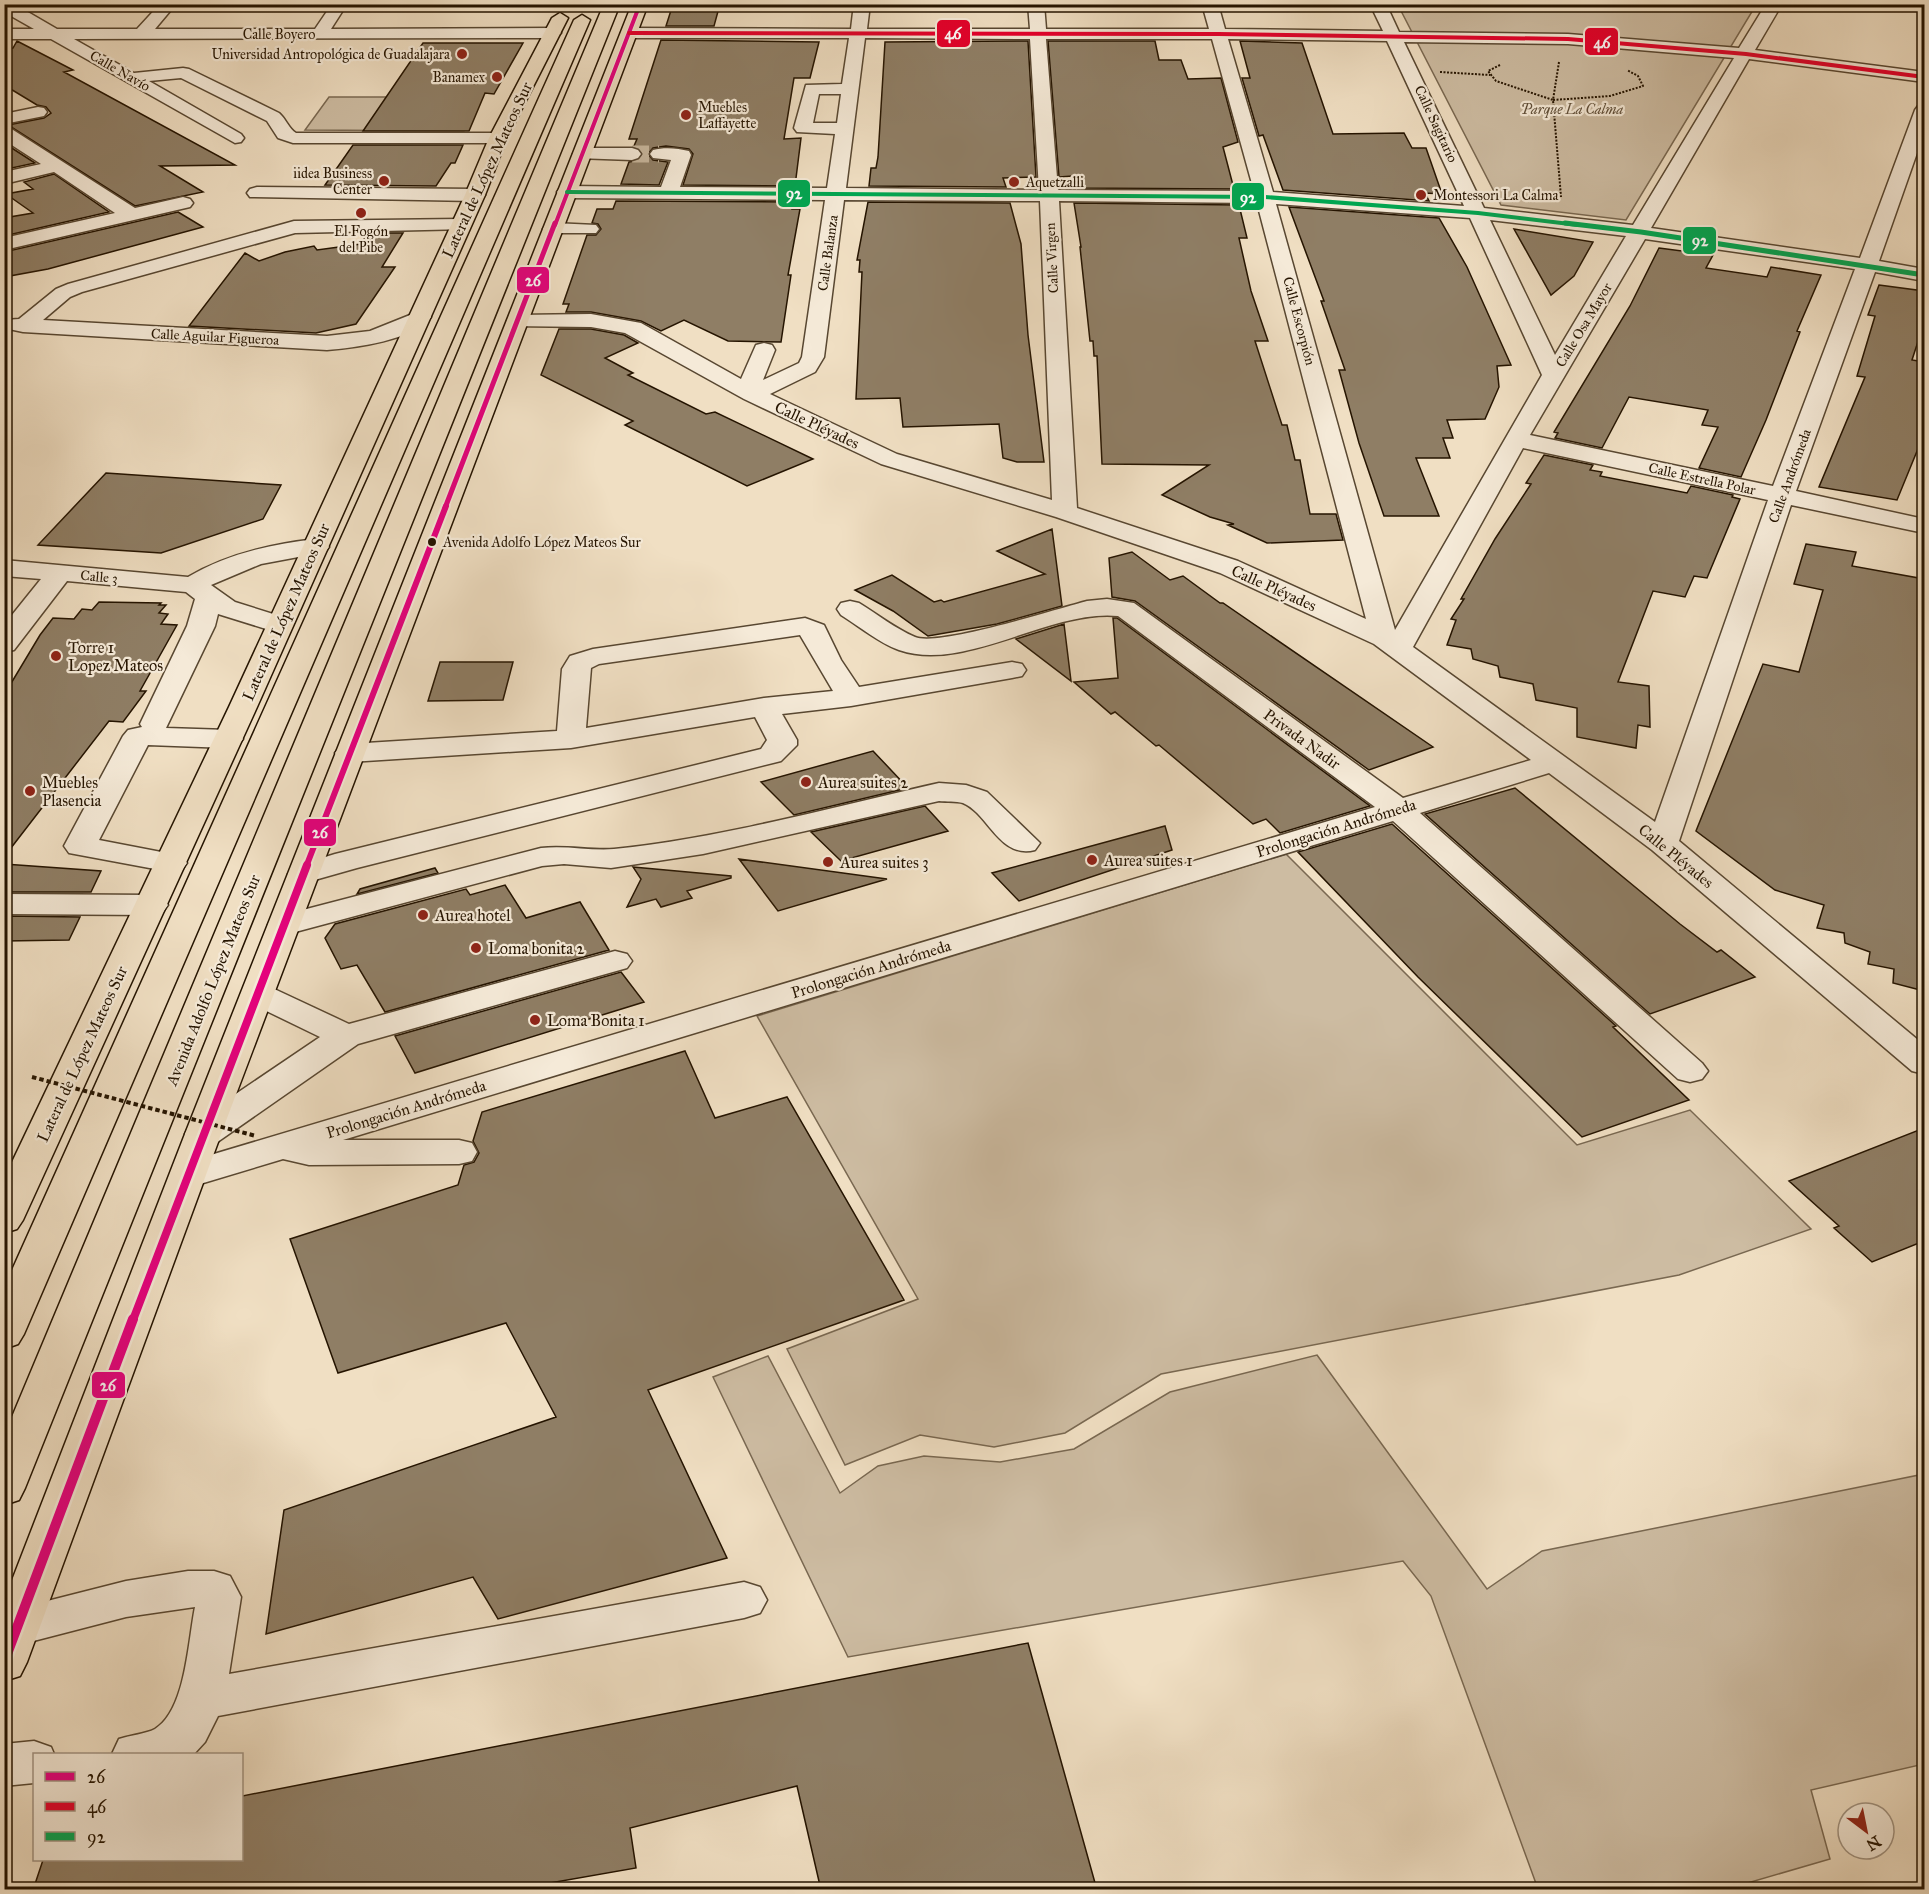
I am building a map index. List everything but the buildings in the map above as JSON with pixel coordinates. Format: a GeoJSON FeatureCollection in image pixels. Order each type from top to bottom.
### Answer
{"type":"FeatureCollection","features":[{"type":"Feature","properties":{"kind":"main road","name":"Lateral de López Mateos Sur"},"geometry":{"type":"LineString","coordinates":[[4,1220],[243,707],[479,187],[498,138],[566,4]]}},
{"type":"Feature","properties":{"kind":"main road"},"geometry":{"type":"LineString","coordinates":[[4,1334],[589,4]]}},
{"type":"Feature","properties":{"kind":"main road","name":"Avenida Adolfo López Mateos Sur"},"geometry":{"type":"LineString","coordinates":[[4,1488],[612,4]]}},
{"type":"Feature","properties":{"kind":"main road"},"geometry":{"type":"LineString","coordinates":[[11,1644],[190,1174],[203,1134],[640,4]]}},
{"type":"Feature","properties":{"kind":"main road"},"geometry":{"type":"LineString","coordinates":[[577,90],[585,147]]}},
{"type":"Feature","properties":{"kind":"main road"},"geometry":{"type":"LineString","coordinates":[[479,187],[532,132]]}},
{"type":"Feature","properties":{"kind":"main road"},"geometry":{"type":"LineString","coordinates":[[386,560],[450,493]]}},
{"type":"Feature","properties":{"kind":"main road"},"geometry":{"type":"LineString","coordinates":[[237,806],[243,707]]}},
{"type":"Feature","properties":{"kind":"main road"},"geometry":{"type":"LineString","coordinates":[[149,1137],[190,1174]]}},
{"type":"Feature","properties":{"kind":"street"},"geometry":{"type":"LineString","coordinates":[[141,34],[169,4]]}},
{"type":"Feature","properties":{"kind":"street"},"geometry":{"type":"LineString","coordinates":[[319,34],[340,4]]}},
{"type":"Feature","properties":{"kind":"street","name":"Calle Balanza"},"geometry":{"type":"LineString","coordinates":[[750,393],[807,367],[813,357],[862,4]]}},
{"type":"Feature","properties":{"kind":"street","name":"Calle Virgen"},"geometry":{"type":"LineString","coordinates":[[1036,4],[1049,194],[1065,512]]}},
{"type":"Feature","properties":{"kind":"street","name":"Calle Escorpión"},"geometry":{"type":"LineString","coordinates":[[1210,4],[1392,643]]}},
{"type":"Feature","properties":{"kind":"street","name":"Calle Sagitario"},"geometry":{"type":"LineString","coordinates":[[1378,4],[1554,376]]}},
{"type":"Feature","properties":{"kind":"street","name":"Calle Osa Mayor"},"geometry":{"type":"LineString","coordinates":[[1392,643],[1641,232],[1774,4]]}},
{"type":"Feature","properties":{"kind":"street","name":"Calle Navío"},"geometry":{"type":"LineString","coordinates":[[4,5],[235,138]]}},
{"type":"Feature","properties":{"kind":"street"},"geometry":{"type":"LineString","coordinates":[[778,33],[782,15]]}},
{"type":"Feature","properties":{"kind":"street"},"geometry":{"type":"LineString","coordinates":[[743,33],[744,16]]}},
{"type":"Feature","properties":{"kind":"street","name":"Calle Boyero"},"geometry":{"type":"LineString","coordinates":[[4,34],[553,33]]}},
{"type":"Feature","properties":{"kind":"street"},"geometry":{"type":"LineString","coordinates":[[629,33],[1218,34],[1568,39],[1746,54],[1924,77]]}},
{"type":"Feature","properties":{"kind":"street"},"geometry":{"type":"LineString","coordinates":[[132,78],[215,70]]}},
{"type":"Feature","properties":{"kind":"street"},"geometry":{"type":"LineString","coordinates":[[183,73],[273,117],[279,122],[284,134],[292,138],[498,138]]}},
{"type":"Feature","properties":{"kind":"street"},"geometry":{"type":"LineString","coordinates":[[214,89],[231,83],[233,79]]}},
{"type":"Feature","properties":{"kind":"street"},"geometry":{"type":"LineString","coordinates":[[845,129],[803,128],[812,89],[850,89]]}},
{"type":"Feature","properties":{"kind":"street","name":"Calle Andrómeda"},"geometry":{"type":"LineString","coordinates":[[1663,843],[1782,496],[1924,110]]}},
{"type":"Feature","properties":{"kind":"street"},"geometry":{"type":"LineString","coordinates":[[4,119],[38,112]]}},
{"type":"Feature","properties":{"kind":"street"},"geometry":{"type":"LineString","coordinates":[[4,132],[132,215]]}},
{"type":"Feature","properties":{"kind":"street"},"geometry":{"type":"LineString","coordinates":[[585,147],[632,154]]}},
{"type":"Feature","properties":{"kind":"street"},"geometry":{"type":"LineString","coordinates":[[659,154],[682,155],[669,192]]}},
{"type":"Feature","properties":{"kind":"street"},"geometry":{"type":"LineString","coordinates":[[4,178],[57,166]]}},
{"type":"Feature","properties":{"kind":"street"},"geometry":{"type":"LineString","coordinates":[[257,193],[479,187]]}},
{"type":"Feature","properties":{"kind":"street"},"geometry":{"type":"LineString","coordinates":[[567,192],[1265,196],[1478,213],[1641,232],[1868,264],[1924,276]]}},
{"type":"Feature","properties":{"kind":"street"},"geometry":{"type":"LineString","coordinates":[[4,244],[183,203]]}},
{"type":"Feature","properties":{"kind":"street"},"geometry":{"type":"LineString","coordinates":[[14,325],[68,291],[286,229],[303,226],[461,225]]}},
{"type":"Feature","properties":{"kind":"street"},"geometry":{"type":"LineString","coordinates":[[554,229],[589,229]]}},
{"type":"Feature","properties":{"kind":"street","name":"Calle Aguilar Figueroa"},"geometry":{"type":"LineString","coordinates":[[14,325],[327,343],[357,341],[385,334],[420,317]]}},
{"type":"Feature","properties":{"kind":"street","name":"Calle Pléyades"},"geometry":{"type":"LineString","coordinates":[[518,321],[619,323],[633,328],[750,393],[890,459],[1065,512],[1229,567],[1392,643],[1663,843],[1924,1063]]}},
{"type":"Feature","properties":{"kind":"street"},"geometry":{"type":"LineString","coordinates":[[750,393],[764,350]]}},
{"type":"Feature","properties":{"kind":"street","name":"Calle Estrella Polar"},"geometry":{"type":"LineString","coordinates":[[1515,439],[1924,526]]}},
{"type":"Feature","properties":{"kind":"street"},"geometry":{"type":"LineString","coordinates":[[154,724],[201,626],[201,591],[226,567],[255,557],[292,549],[316,547]]}},
{"type":"Feature","properties":{"kind":"street","name":"Calle 3"},"geometry":{"type":"LineString","coordinates":[[4,568],[201,591],[226,608],[279,625]]}},
{"type":"Feature","properties":{"kind":"street"},"geometry":{"type":"LineString","coordinates":[[4,644],[59,574]]}},
{"type":"Feature","properties":{"kind":"street","name":"Privada Nadir"},"geometry":{"type":"LineString","coordinates":[[850,609],[907,644],[927,648],[953,645],[1087,609],[1107,607],[1125,609],[1398,809],[1689,1071]]}},
{"type":"Feature","properties":{"kind":"street"},"geometry":{"type":"LineString","coordinates":[[571,739],[576,669],[580,662],[593,657],[799,626],[806,626],[814,631],[827,660],[851,698]]}},
{"type":"Feature","properties":{"kind":"street"},"geometry":{"type":"LineString","coordinates":[[350,753],[571,739],[764,707],[851,698],[1012,670]]}},
{"type":"Feature","properties":{"kind":"street"},"geometry":{"type":"LineString","coordinates":[[304,874],[346,861],[771,755],[782,745],[782,740],[764,707]]}},
{"type":"Feature","properties":{"kind":"street"},"geometry":{"type":"LineString","coordinates":[[171,863],[80,846],[138,736],[228,739]]}},
{"type":"Feature","properties":{"kind":"street","name":"Prolongación Andrómeda"},"geometry":{"type":"LineString","coordinates":[[190,1174],[267,1142],[1552,763]]}},
{"type":"Feature","properties":{"kind":"street"},"geometry":{"type":"LineString","coordinates":[[284,925],[541,857],[573,855],[610,859],[703,845],[939,792],[966,794],[976,798],[1024,843]]}},
{"type":"Feature","properties":{"kind":"street"},"geometry":{"type":"LineString","coordinates":[[4,904],[152,905]]}},
{"type":"Feature","properties":{"kind":"street"},"geometry":{"type":"LineString","coordinates":[[203,1134],[346,1036],[615,961]]}},
{"type":"Feature","properties":{"kind":"street"},"geometry":{"type":"LineString","coordinates":[[258,994],[346,1036]]}},
{"type":"Feature","properties":{"kind":"street"},"geometry":{"type":"LineString","coordinates":[[267,1142],[309,1153],[459,1152]]}},
{"type":"Feature","properties":{"kind":"street"},"geometry":{"type":"LineString","coordinates":[[11,1644],[126,1599],[195,1588],[214,1589],[219,1597],[200,1699],[188,1728],[179,1739],[152,1753]]}},
{"type":"Feature","properties":{"kind":"street"},"geometry":{"type":"LineString","coordinates":[[200,1699],[744,1600]]}},
{"type":"Feature","properties":{"kind":"street"},"geometry":{"type":"LineString","coordinates":[[4,1765],[33,1762]]}},
{"type":"Feature","properties":{"kind":"path"},"geometry":{"type":"LineString","coordinates":[[1560,56],[1553,100],[1560,163],[1561,223]]}},
{"type":"Feature","properties":{"kind":"path"},"geometry":{"type":"LineString","coordinates":[[1508,60],[1488,72],[1496,81],[1553,100],[1602,98],[1627,93],[1643,86],[1638,76],[1620,66]]}},
{"type":"Feature","properties":{"kind":"path"},"geometry":{"type":"LineString","coordinates":[[1411,71],[1491,75]]}},
{"type":"Feature","properties":{"kind":"path"},"geometry":{"type":"LineString","coordinates":[[32,1077],[267,1142]]}},
{"type":"Feature","properties":{"kind":"green space","name":"Parque La Calma"},"geometry":{"type":"Polygon","coordinates":[[[1398,5],[1756,5],[1626,220],[1501,205],[1398,5]]]}},
{"type":"Feature","properties":{"kind":"green space"},"geometry":{"type":"Polygon","coordinates":[[[329,97],[483,97],[464,131],[305,130],[329,97]]]}},
{"type":"Feature","properties":{"kind":"green space"},"geometry":{"type":"Polygon","coordinates":[[[1286,854],[1577,1145],[1690,1110],[1811,1229],[1679,1275],[1161,1374],[1065,1433],[994,1447],[920,1435],[845,1465],[787,1349],[918,1299],[757,1016],[1286,854]]]}},
{"type":"Feature","properties":{"kind":"green space"},"geometry":{"type":"Polygon","coordinates":[[[1317,1355],[1487,1589],[1542,1551],[1924,1474],[1924,1764],[1811,1790],[1830,1859],[1727,1889],[1538,1889],[1431,1596],[1403,1561],[848,1657],[713,1377],[768,1356],[840,1493],[878,1466],[924,1456],[1000,1462],[1074,1449],[1170,1392],[1317,1355]]]}},
{"type":"Feature","properties":{"kind":"tunnel"},"geometry":{"type":"LineString","coordinates":[[632,154],[659,154]]}},
{"type":"Feature","properties":{"kind":"transit line","name":"26"},"geometry":{"type":"LineString","coordinates":[[4,1662],[203,1134],[640,4]]}},
{"type":"Feature","properties":{"kind":"transit line","name":"46"},"geometry":{"type":"LineString","coordinates":[[629,33],[1218,34],[1568,39],[1746,54],[1924,77]]}},
{"type":"Feature","properties":{"kind":"transit line","name":"92"},"geometry":{"type":"LineString","coordinates":[[567,192],[1265,197],[1478,213],[1641,232],[1924,275]]}},
{"type":"Feature","properties":{"kind":"place","name":"Universidad Antropológica de Guadalajara"},"geometry":{"type":"Point","coordinates":[462,54]}},
{"type":"Feature","properties":{"kind":"place","name":"Banamex"},"geometry":{"type":"Point","coordinates":[497,77]}},
{"type":"Feature","properties":{"kind":"place","name":"Muebles Laffayette"},"geometry":{"type":"Point","coordinates":[686,115]}},
{"type":"Feature","properties":{"kind":"place","name":"iidea Business Center"},"geometry":{"type":"Point","coordinates":[384,181]}},
{"type":"Feature","properties":{"kind":"place","name":"Aquetzalli"},"geometry":{"type":"Point","coordinates":[1014,182]}},
{"type":"Feature","properties":{"kind":"place","name":"Montessori La Calma"},"geometry":{"type":"Point","coordinates":[1421,195]}},
{"type":"Feature","properties":{"kind":"place","name":"El Fogón del Pibe"},"geometry":{"type":"Point","coordinates":[361,213]}},
{"type":"Feature","properties":{"kind":"place","name":"Avenida Adolfo López Mateos Sur"},"geometry":{"type":"Point","coordinates":[432,542]}},
{"type":"Feature","properties":{"kind":"place","name":"Torre 1 Lopez Mateos"},"geometry":{"type":"Point","coordinates":[56,656]}},
{"type":"Feature","properties":{"kind":"place","name":"Aurea suites 2"},"geometry":{"type":"Point","coordinates":[806,782]}},
{"type":"Feature","properties":{"kind":"place","name":"Muebles Plasencia"},"geometry":{"type":"Point","coordinates":[30,791]}},
{"type":"Feature","properties":{"kind":"place","name":"Aurea suites 1"},"geometry":{"type":"Point","coordinates":[1092,860]}},
{"type":"Feature","properties":{"kind":"place","name":"Aurea suites 3"},"geometry":{"type":"Point","coordinates":[828,862]}},
{"type":"Feature","properties":{"kind":"place","name":"Aurea hotel"},"geometry":{"type":"Point","coordinates":[423,915]}},
{"type":"Feature","properties":{"kind":"place","name":"Loma bonita 2"},"geometry":{"type":"Point","coordinates":[476,948]}},
{"type":"Feature","properties":{"kind":"place","name":"Loma Bonita 1"},"geometry":{"type":"Point","coordinates":[535,1020]}}]}
